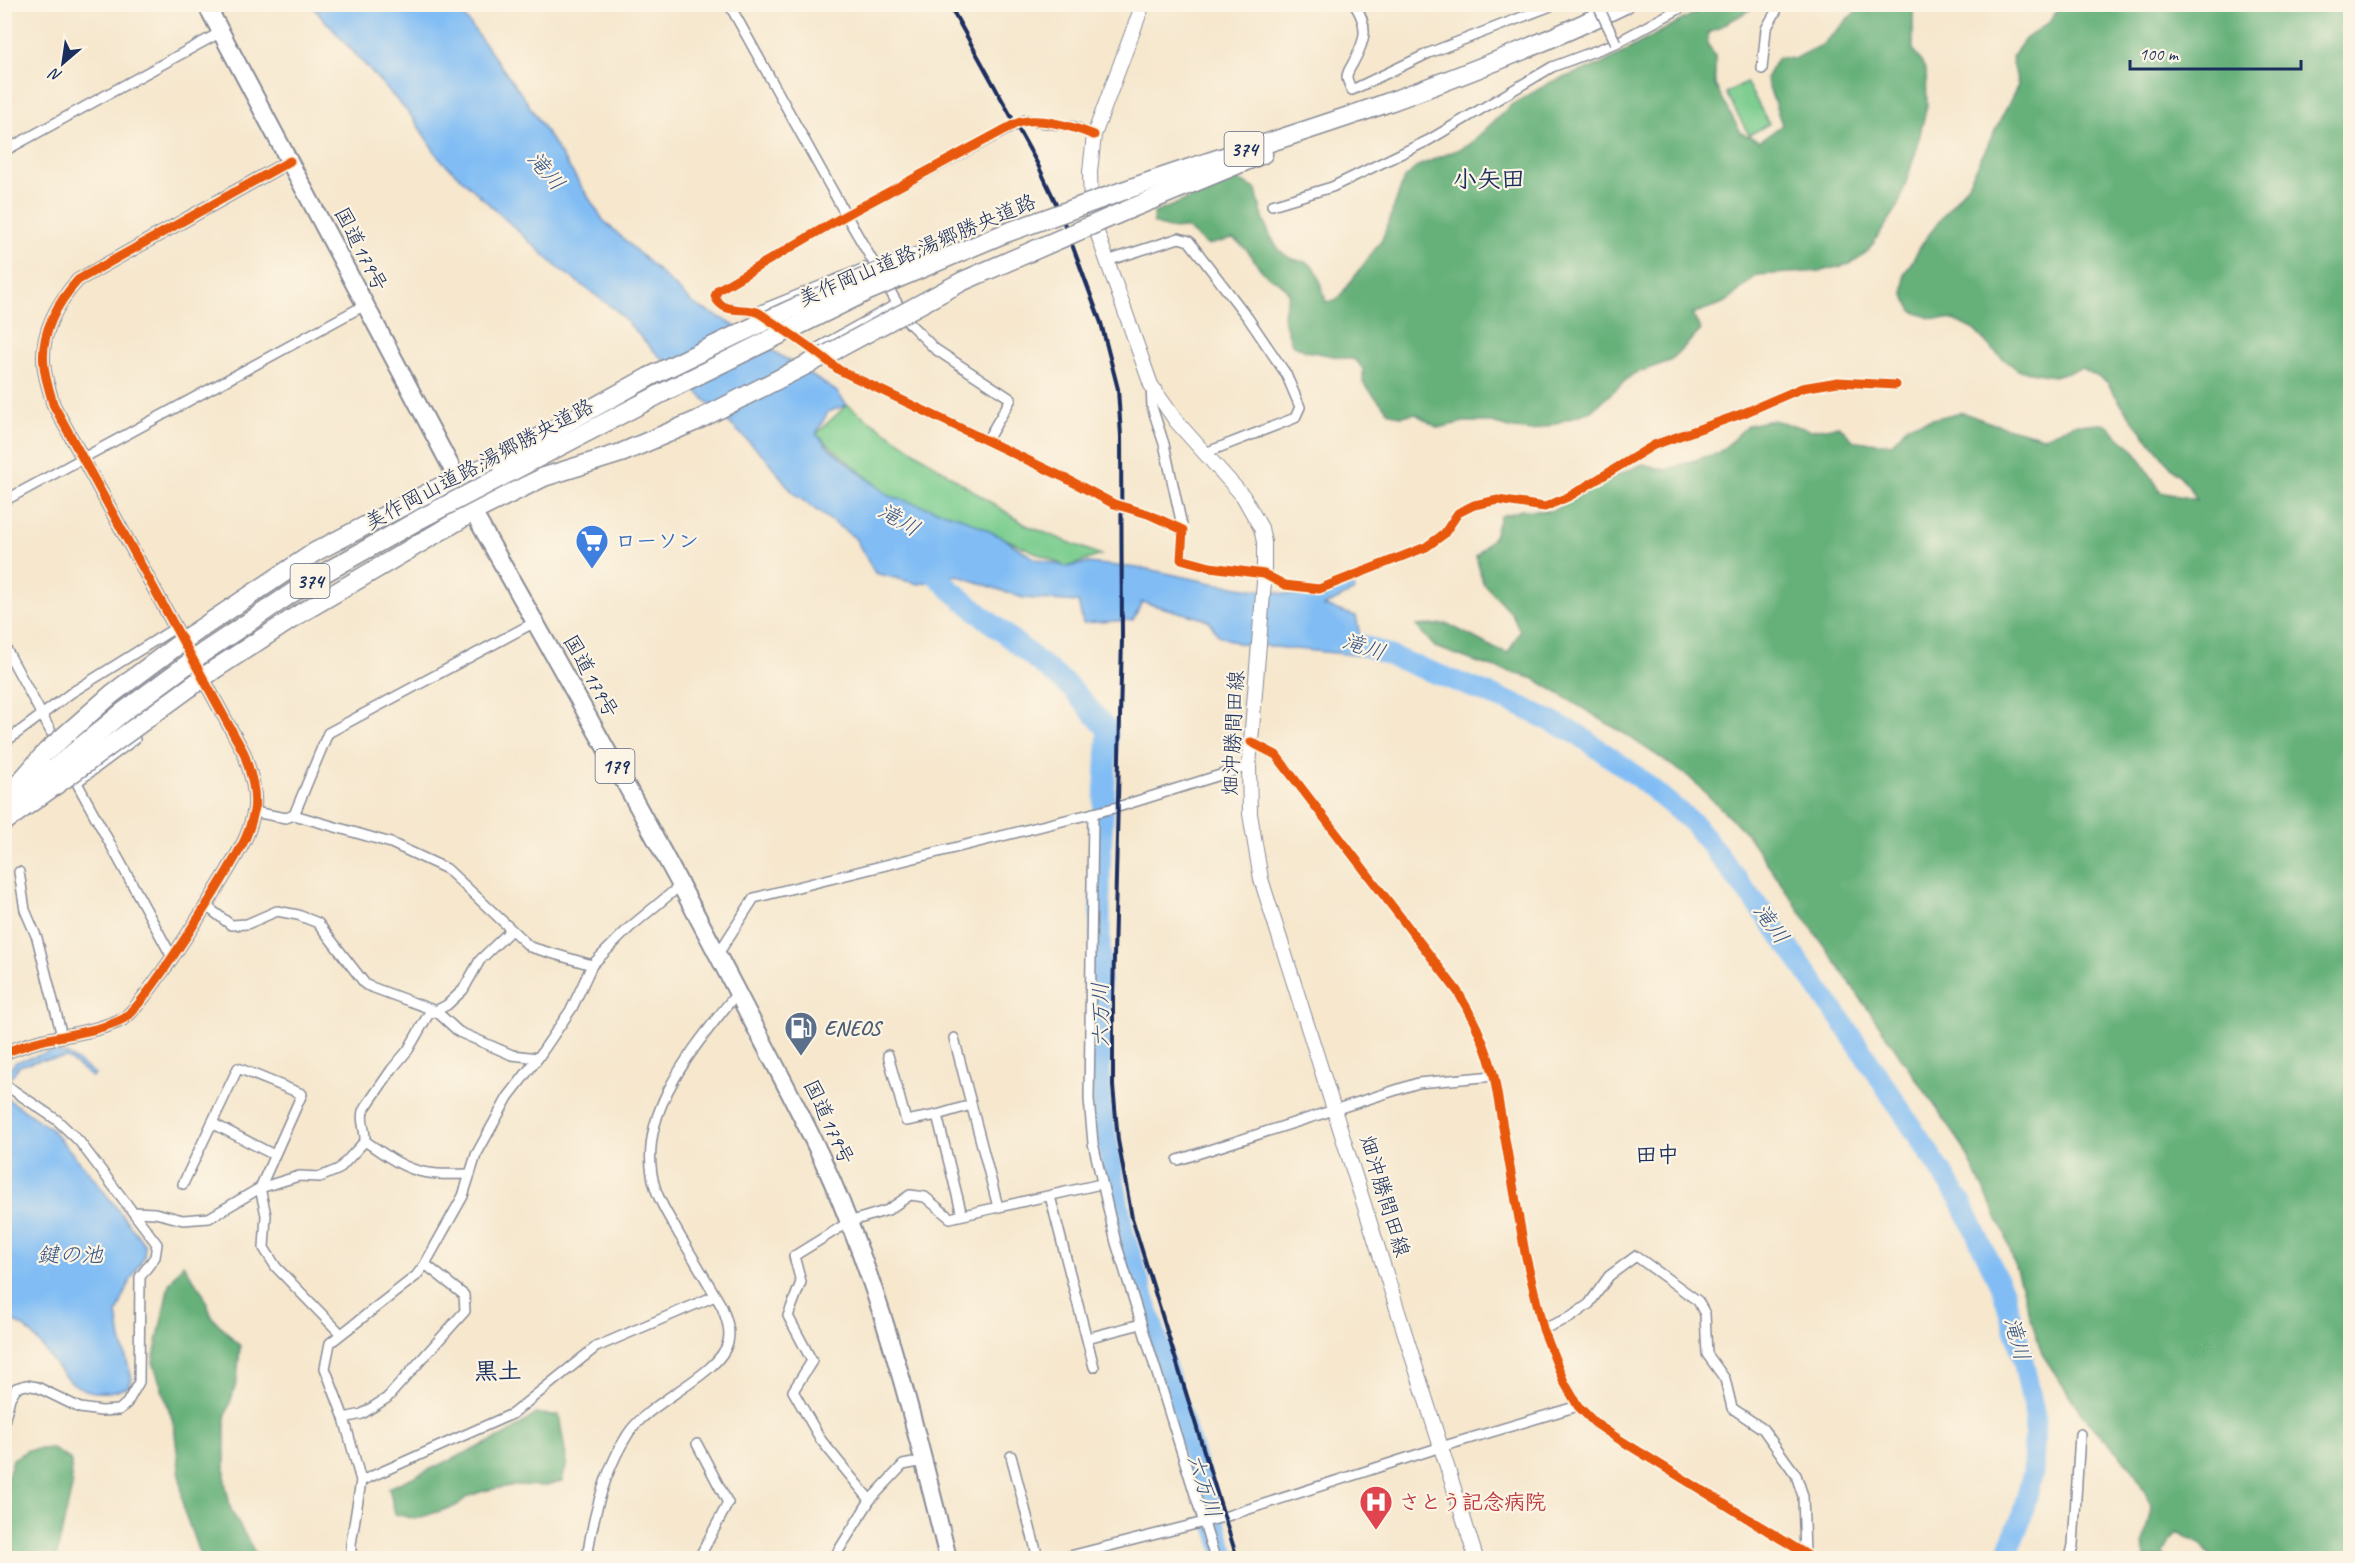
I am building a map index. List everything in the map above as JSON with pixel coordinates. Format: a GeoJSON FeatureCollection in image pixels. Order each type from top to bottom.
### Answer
{"type":"FeatureCollection","features":[{"type":"Feature","properties":{"kind":"highway","name":"国道179号"},"geometry":{"type":"LineString","coordinates":[[206,4],[473,512],[681,885],[809,1128],[875,1290],[924,1461],[948,1558]]}},
{"type":"Feature","properties":{"kind":"highway","name":"美作岡山道路;湯郷勝央道路"},"geometry":{"type":"LineString","coordinates":[[4,813],[60,770],[123,712],[204,652],[310,581],[422,518],[664,392],[868,291],[968,248],[1179,170],[1381,105],[1574,30],[1625,4]]}},
{"type":"Feature","properties":{"kind":"highway"},"geometry":{"type":"LineString","coordinates":[[4,800],[60,770],[211,677],[301,613],[473,512],[544,477],[621,453],[696,421],[826,355],[963,281],[1381,105]]}},
{"type":"Feature","properties":{"kind":"highway"},"geometry":{"type":"LineString","coordinates":[[4,822],[60,770],[112,694],[183,632],[315,552],[457,478],[488,466],[649,377],[775,315],[861,278],[926,254],[968,248]]}},
{"type":"Feature","properties":{"kind":"main road","name":"畑沖勝間田線"},"geometry":{"type":"LineString","coordinates":[[1143,4],[1094,135],[1090,172],[1091,207],[1107,261],[1151,385],[1176,421],[1243,496],[1255,516],[1264,542],[1264,578],[1249,766],[1250,814],[1261,879],[1476,1558]]}},
{"type":"Feature","properties":{"kind":"street"},"geometry":{"type":"LineString","coordinates":[[729,4],[908,322],[935,349],[1011,399],[987,440]]}},
{"type":"Feature","properties":{"kind":"street"},"geometry":{"type":"LineString","coordinates":[[1354,4],[1360,15],[1365,35],[1363,44],[1348,73],[1347,79],[1352,90],[1430,54],[1556,4]]}},
{"type":"Feature","properties":{"kind":"street"},"geometry":{"type":"LineString","coordinates":[[1597,4],[1616,43]]}},
{"type":"Feature","properties":{"kind":"street"},"geometry":{"type":"LineString","coordinates":[[1272,205],[1332,187],[1429,140],[1552,68],[1616,43],[1688,4]]}},
{"type":"Feature","properties":{"kind":"street"},"geometry":{"type":"LineString","coordinates":[[1762,69],[1766,29],[1780,4]]}},
{"type":"Feature","properties":{"kind":"street"},"geometry":{"type":"LineString","coordinates":[[6,150],[221,32]]}},
{"type":"Feature","properties":{"kind":"street"},"geometry":{"type":"LineString","coordinates":[[874,264],[756,312],[737,311],[724,307],[715,296],[718,290],[846,215],[1024,120],[1075,127],[1094,135]]}},
{"type":"Feature","properties":{"kind":"street"},"geometry":{"type":"LineString","coordinates":[[4,1053],[126,1018],[140,1003],[205,905],[245,838],[254,812],[255,795],[252,777],[211,677],[82,459],[53,404],[43,365],[47,328],[63,296],[78,280],[290,160]]}},
{"type":"Feature","properties":{"kind":"street"},"geometry":{"type":"LineString","coordinates":[[1107,261],[1179,238],[1189,241],[1248,318],[1286,374],[1300,407],[1295,418],[1205,453]]}},
{"type":"Feature","properties":{"kind":"street"},"geometry":{"type":"LineString","coordinates":[[814,350],[897,304]]}},
{"type":"Feature","properties":{"kind":"street"},"geometry":{"type":"LineString","coordinates":[[4,501],[365,305]]}},
{"type":"Feature","properties":{"kind":"street"},"geometry":{"type":"LineString","coordinates":[[756,312],[814,350],[838,370],[987,440],[1114,504],[1148,514],[1183,530]]}},
{"type":"Feature","properties":{"kind":"street"},"geometry":{"type":"LineString","coordinates":[[1151,385],[1152,407],[1164,444],[1183,530],[1182,559],[1285,585],[1319,589],[1426,547],[1444,534],[1458,513],[1474,505],[1498,500],[1545,507],[1570,496],[1654,445],[1744,413],[1802,388],[1838,382],[1896,385]]}},
{"type":"Feature","properties":{"kind":"street"},"geometry":{"type":"LineString","coordinates":[[294,815],[328,733],[535,622]]}},
{"type":"Feature","properties":{"kind":"street"},"geometry":{"type":"LineString","coordinates":[[4,744],[72,693],[183,632]]}},
{"type":"Feature","properties":{"kind":"street"},"geometry":{"type":"LineString","coordinates":[[4,645],[42,715],[60,770],[172,957]]}},
{"type":"Feature","properties":{"kind":"street"},"geometry":{"type":"LineString","coordinates":[[1251,742],[1276,755],[1458,992],[1473,1017],[1487,1048],[1494,1076],[1525,1253],[1543,1329],[1564,1382],[1578,1406],[1595,1423],[1617,1438],[1808,1556]]}},
{"type":"Feature","properties":{"kind":"street"},"geometry":{"type":"LineString","coordinates":[[718,954],[754,898],[1114,808],[1249,766]]}},
{"type":"Feature","properties":{"kind":"street"},"geometry":{"type":"LineString","coordinates":[[254,812],[286,818],[294,815],[391,843],[447,869],[510,931],[530,947],[592,965]]}},
{"type":"Feature","properties":{"kind":"street"},"geometry":{"type":"LineString","coordinates":[[1093,813],[1089,1099],[1094,1143],[1101,1184],[1116,1243],[1215,1558]]}},
{"type":"Feature","properties":{"kind":"street"},"geometry":{"type":"LineString","coordinates":[[19,872],[25,910],[37,938],[62,1036]]}},
{"type":"Feature","properties":{"kind":"street"},"geometry":{"type":"LineString","coordinates":[[351,1558],[351,1544],[361,1481],[344,1418],[325,1368],[330,1343],[416,1276],[463,1196],[476,1155],[508,1097],[572,1008],[592,965],[629,928],[681,885]]}},
{"type":"Feature","properties":{"kind":"street"},"geometry":{"type":"LineString","coordinates":[[205,905],[231,925],[247,924],[277,911],[298,915],[318,923],[366,985],[436,1011],[459,1032],[512,1055],[538,1058]]}},
{"type":"Feature","properties":{"kind":"street"},"geometry":{"type":"LineString","coordinates":[[134,1212],[155,1213],[183,1220],[209,1218],[260,1188],[299,1176],[321,1177],[339,1169],[365,1141],[366,1132],[361,1119],[363,1111],[408,1050],[428,1015],[447,1005],[463,990],[480,960],[510,931]]}},
{"type":"Feature","properties":{"kind":"street"},"geometry":{"type":"LineString","coordinates":[[586,1558],[601,1496],[614,1459],[629,1433],[641,1416],[717,1362],[728,1343],[728,1324],[715,1296],[663,1206],[655,1187],[651,1164],[653,1132],[663,1101],[686,1058],[737,993]]}},
{"type":"Feature","properties":{"kind":"street"},"geometry":{"type":"LineString","coordinates":[[954,1038],[998,1207]]}},
{"type":"Feature","properties":{"kind":"street"},"geometry":{"type":"LineString","coordinates":[[888,1055],[906,1121],[971,1105]]}},
{"type":"Feature","properties":{"kind":"street"},"geometry":{"type":"LineString","coordinates":[[183,1184],[238,1068],[302,1094],[260,1188],[266,1215],[264,1248],[276,1267],[341,1334]]}},
{"type":"Feature","properties":{"kind":"street"},"geometry":{"type":"LineString","coordinates":[[1178,1160],[1418,1083],[1494,1076]]}},
{"type":"Feature","properties":{"kind":"street"},"geometry":{"type":"LineString","coordinates":[[4,1084],[57,1120],[80,1142],[157,1244],[155,1257],[140,1277],[139,1382],[127,1404],[119,1410],[101,1411],[80,1408],[38,1387],[26,1385],[16,1388],[10,1398],[4,1422]]}},
{"type":"Feature","properties":{"kind":"street"},"geometry":{"type":"LineString","coordinates":[[938,1114],[962,1215]]}},
{"type":"Feature","properties":{"kind":"street"},"geometry":{"type":"LineString","coordinates":[[212,1123],[274,1155]]}},
{"type":"Feature","properties":{"kind":"street"},"geometry":{"type":"LineString","coordinates":[[365,1141],[406,1169],[434,1176],[470,1174]]}},
{"type":"Feature","properties":{"kind":"street"},"geometry":{"type":"LineString","coordinates":[[870,1500],[821,1440],[793,1391],[812,1361],[788,1316],[801,1282],[794,1256],[849,1222],[888,1210],[910,1195],[925,1197],[950,1218],[1101,1184]]}},
{"type":"Feature","properties":{"kind":"street"},"geometry":{"type":"LineString","coordinates":[[1050,1196],[1094,1366]]}},
{"type":"Feature","properties":{"kind":"street"},"geometry":{"type":"LineString","coordinates":[[1543,1329],[1571,1317],[1589,1304],[1609,1276],[1636,1256],[1698,1301],[1705,1314],[1707,1354],[1725,1378],[1732,1408],[1763,1429],[1796,1475],[1803,1496],[1808,1556]]}},
{"type":"Feature","properties":{"kind":"street"},"geometry":{"type":"LineString","coordinates":[[344,1418],[362,1414],[387,1398],[465,1311],[464,1295],[425,1264]]}},
{"type":"Feature","properties":{"kind":"street"},"geometry":{"type":"LineString","coordinates":[[361,1481],[512,1414],[596,1347],[715,1296]]}},
{"type":"Feature","properties":{"kind":"street"},"geometry":{"type":"LineString","coordinates":[[1087,1338],[1141,1323]]}},
{"type":"Feature","properties":{"kind":"street"},"geometry":{"type":"LineString","coordinates":[[1062,1558],[1219,1518],[1578,1406]]}},
{"type":"Feature","properties":{"kind":"street"},"geometry":{"type":"LineString","coordinates":[[2070,1558],[2073,1545],[2080,1434]]}},
{"type":"Feature","properties":{"kind":"street"},"geometry":{"type":"LineString","coordinates":[[698,1444],[728,1503],[699,1558]]}},
{"type":"Feature","properties":{"kind":"street"},"geometry":{"type":"LineString","coordinates":[[1011,1456],[1038,1558]]}},
{"type":"Feature","properties":{"kind":"street"},"geometry":{"type":"LineString","coordinates":[[834,1558],[870,1500],[903,1465],[924,1461]]}},
{"type":"Feature","properties":{"kind":"green space"},"geometry":{"type":"Polygon","coordinates":[[[1709,5],[1759,5],[1709,33],[1707,43],[1715,56],[1715,85],[1741,133],[1760,141],[1782,125],[1766,78],[1778,57],[1794,59],[1822,45],[1862,5],[1915,5],[1913,49],[1926,70],[1927,105],[1916,151],[1898,207],[1868,251],[1850,264],[1821,271],[1757,275],[1726,302],[1692,314],[1701,330],[1670,361],[1633,374],[1591,411],[1533,431],[1487,422],[1464,422],[1438,428],[1416,414],[1400,416],[1389,412],[1363,383],[1363,369],[1356,360],[1306,351],[1292,344],[1283,317],[1289,294],[1281,283],[1265,274],[1239,243],[1233,239],[1207,245],[1186,228],[1171,229],[1153,223],[1154,213],[1236,179],[1256,189],[1267,228],[1277,247],[1292,259],[1314,267],[1326,302],[1337,300],[1382,240],[1404,179],[1418,166],[1469,145],[1511,105],[1551,82],[1602,64],[1709,5]]]}},
{"type":"Feature","properties":{"kind":"green space"},"geometry":{"type":"Polygon","coordinates":[[[2059,5],[2350,5],[2350,1558],[2212,1558],[2202,1545],[2177,1532],[2163,1553],[2166,1558],[2145,1558],[2143,1542],[2152,1506],[2132,1468],[2084,1417],[2042,1354],[2005,1234],[1962,1145],[1746,833],[1689,777],[1620,731],[1535,679],[1482,664],[1435,647],[1416,626],[1448,624],[1508,653],[1520,631],[1512,614],[1483,583],[1476,556],[1494,536],[1500,516],[1522,510],[1552,511],[1609,479],[1643,464],[1665,470],[1720,452],[1748,425],[1773,420],[1811,430],[1839,426],[1854,441],[1892,444],[1908,425],[1961,412],[1994,424],[2044,437],[2075,424],[2105,424],[2135,451],[2161,492],[2197,500],[2190,487],[2125,410],[2107,382],[2082,368],[2054,376],[2018,370],[1996,353],[1974,330],[1954,320],[1930,318],[1912,311],[1904,295],[1904,275],[1924,241],[1968,184],[2018,85],[2012,57],[2025,39],[2051,21],[2059,5]]]}},
{"type":"Feature","properties":{"kind":"green space"},"geometry":{"type":"Polygon","coordinates":[[[1746,82],[1769,124],[1749,135],[1726,93],[1746,82]]]}},
{"type":"Feature","properties":{"kind":"green space"},"geometry":{"type":"Polygon","coordinates":[[[847,405],[1028,526],[1101,555],[1067,567],[993,533],[889,496],[816,434],[847,405]]]}},
{"type":"Feature","properties":{"kind":"green space"},"geometry":{"type":"Polygon","coordinates":[[[183,1264],[203,1293],[212,1317],[240,1346],[237,1381],[225,1418],[225,1482],[231,1510],[258,1558],[201,1558],[184,1511],[174,1425],[153,1362],[169,1284],[183,1264]]]}},
{"type":"Feature","properties":{"kind":"green space"},"geometry":{"type":"Polygon","coordinates":[[[536,1414],[559,1415],[567,1463],[562,1481],[543,1486],[516,1485],[483,1491],[467,1497],[456,1506],[415,1519],[395,1514],[389,1488],[507,1434],[536,1414]]]}},
{"type":"Feature","properties":{"kind":"green space"},"geometry":{"type":"Polygon","coordinates":[[[51,1448],[71,1460],[72,1487],[56,1558],[5,1558],[5,1484],[13,1459],[28,1450],[51,1448]]]}},
{"type":"Feature","properties":{"kind":"water"},"geometry":{"type":"Polygon","coordinates":[[[311,5],[456,5],[525,99],[603,220],[695,305],[725,320],[836,391],[847,405],[828,412],[816,434],[829,448],[889,496],[963,518],[1003,538],[1034,558],[1067,567],[1087,563],[1147,569],[1212,583],[1292,595],[1322,594],[1353,582],[1354,591],[1324,606],[1356,616],[1364,656],[1237,643],[1218,635],[1208,620],[1142,602],[1133,620],[1083,623],[1078,602],[1023,598],[957,575],[919,584],[875,573],[855,538],[794,494],[765,457],[651,348],[616,310],[557,267],[439,158],[413,118],[311,5]]]}},
{"type":"Feature","properties":{"kind":"water"},"geometry":{"type":"Polygon","coordinates":[[[54,1051],[68,1055],[95,1074],[92,1077],[67,1058],[41,1060],[19,1066],[5,1085],[5,1074],[16,1062],[54,1051]]]}},
{"type":"Feature","properties":{"kind":"water","name":"鍵の池"},"geometry":{"type":"Polygon","coordinates":[[[5,1097],[51,1129],[92,1176],[145,1245],[144,1256],[128,1285],[117,1313],[121,1340],[132,1379],[128,1387],[103,1392],[83,1389],[68,1379],[34,1337],[21,1325],[5,1320],[5,1097]]]}},
{"type":"Feature","properties":{"kind":"waterway","name":"六万川"},"geometry":{"type":"LineString","coordinates":[[925,557],[925,564],[951,590],[1072,689],[1108,730],[1100,871],[1100,1074],[1103,1118],[1124,1234],[1226,1558]]}},
{"type":"Feature","properties":{"kind":"waterway","name":"滝川"},"geometry":{"type":"LineString","coordinates":[[1335,637],[1357,643],[1522,707],[1579,735],[1634,774],[1694,824],[1773,925],[1843,1023],[1961,1201],[2003,1291],[2021,1351],[2035,1416],[2033,1472],[2021,1519],[2005,1558]]}},
{"type":"Feature","properties":{"kind":"railway"},"geometry":{"type":"LineString","coordinates":[[949,4],[1037,163],[1060,212],[1101,323],[1118,389],[1121,436],[1122,638],[1113,997],[1113,1086],[1118,1140],[1132,1218],[1237,1558]]}},
{"type":"Feature","properties":{"kind":"cycle path"},"geometry":{"type":"LineString","coordinates":[[1094,135],[1044,121],[1015,124],[846,215],[718,290],[715,296],[718,302],[728,308],[759,313],[839,370],[1067,479],[1114,504],[1148,514],[1183,530],[1181,559],[1210,567],[1264,574],[1285,585],[1319,589],[1426,547],[1444,534],[1458,513],[1474,505],[1498,500],[1545,507],[1570,496],[1654,445],[1744,413],[1802,388],[1838,382],[1896,385]]}},
{"type":"Feature","properties":{"kind":"cycle path"},"geometry":{"type":"LineString","coordinates":[[4,1053],[39,1041],[104,1026],[123,1019],[134,1009],[168,964],[225,875],[246,837],[255,804],[244,753],[53,404],[46,380],[43,354],[47,331],[63,299],[78,280],[290,161]]}},
{"type":"Feature","properties":{"kind":"cycle path"},"geometry":{"type":"LineString","coordinates":[[1251,742],[1276,755],[1458,992],[1474,1022],[1494,1076],[1525,1253],[1543,1329],[1564,1382],[1578,1406],[1595,1423],[1617,1438],[1812,1558]]}},
{"type":"Feature","properties":{"kind":"place","name":"ローソン"},"geometry":{"type":"Point","coordinates":[592,570]}},
{"type":"Feature","properties":{"kind":"place","name":"ENEOS"},"geometry":{"type":"Point","coordinates":[801,1057]}},
{"type":"Feature","properties":{"kind":"place","name":"さとう記念病院"},"geometry":{"type":"Point","coordinates":[1376,1531]}},
{"type":"Feature","properties":{"kind":"district","name":"小矢田"},"geometry":{"type":"Point","coordinates":[1489,179]}},
{"type":"Feature","properties":{"kind":"district","name":"田中"},"geometry":{"type":"Point","coordinates":[1657,1155]}},
{"type":"Feature","properties":{"kind":"district","name":"黒土"},"geometry":{"type":"Point","coordinates":[498,1371]}}]}
